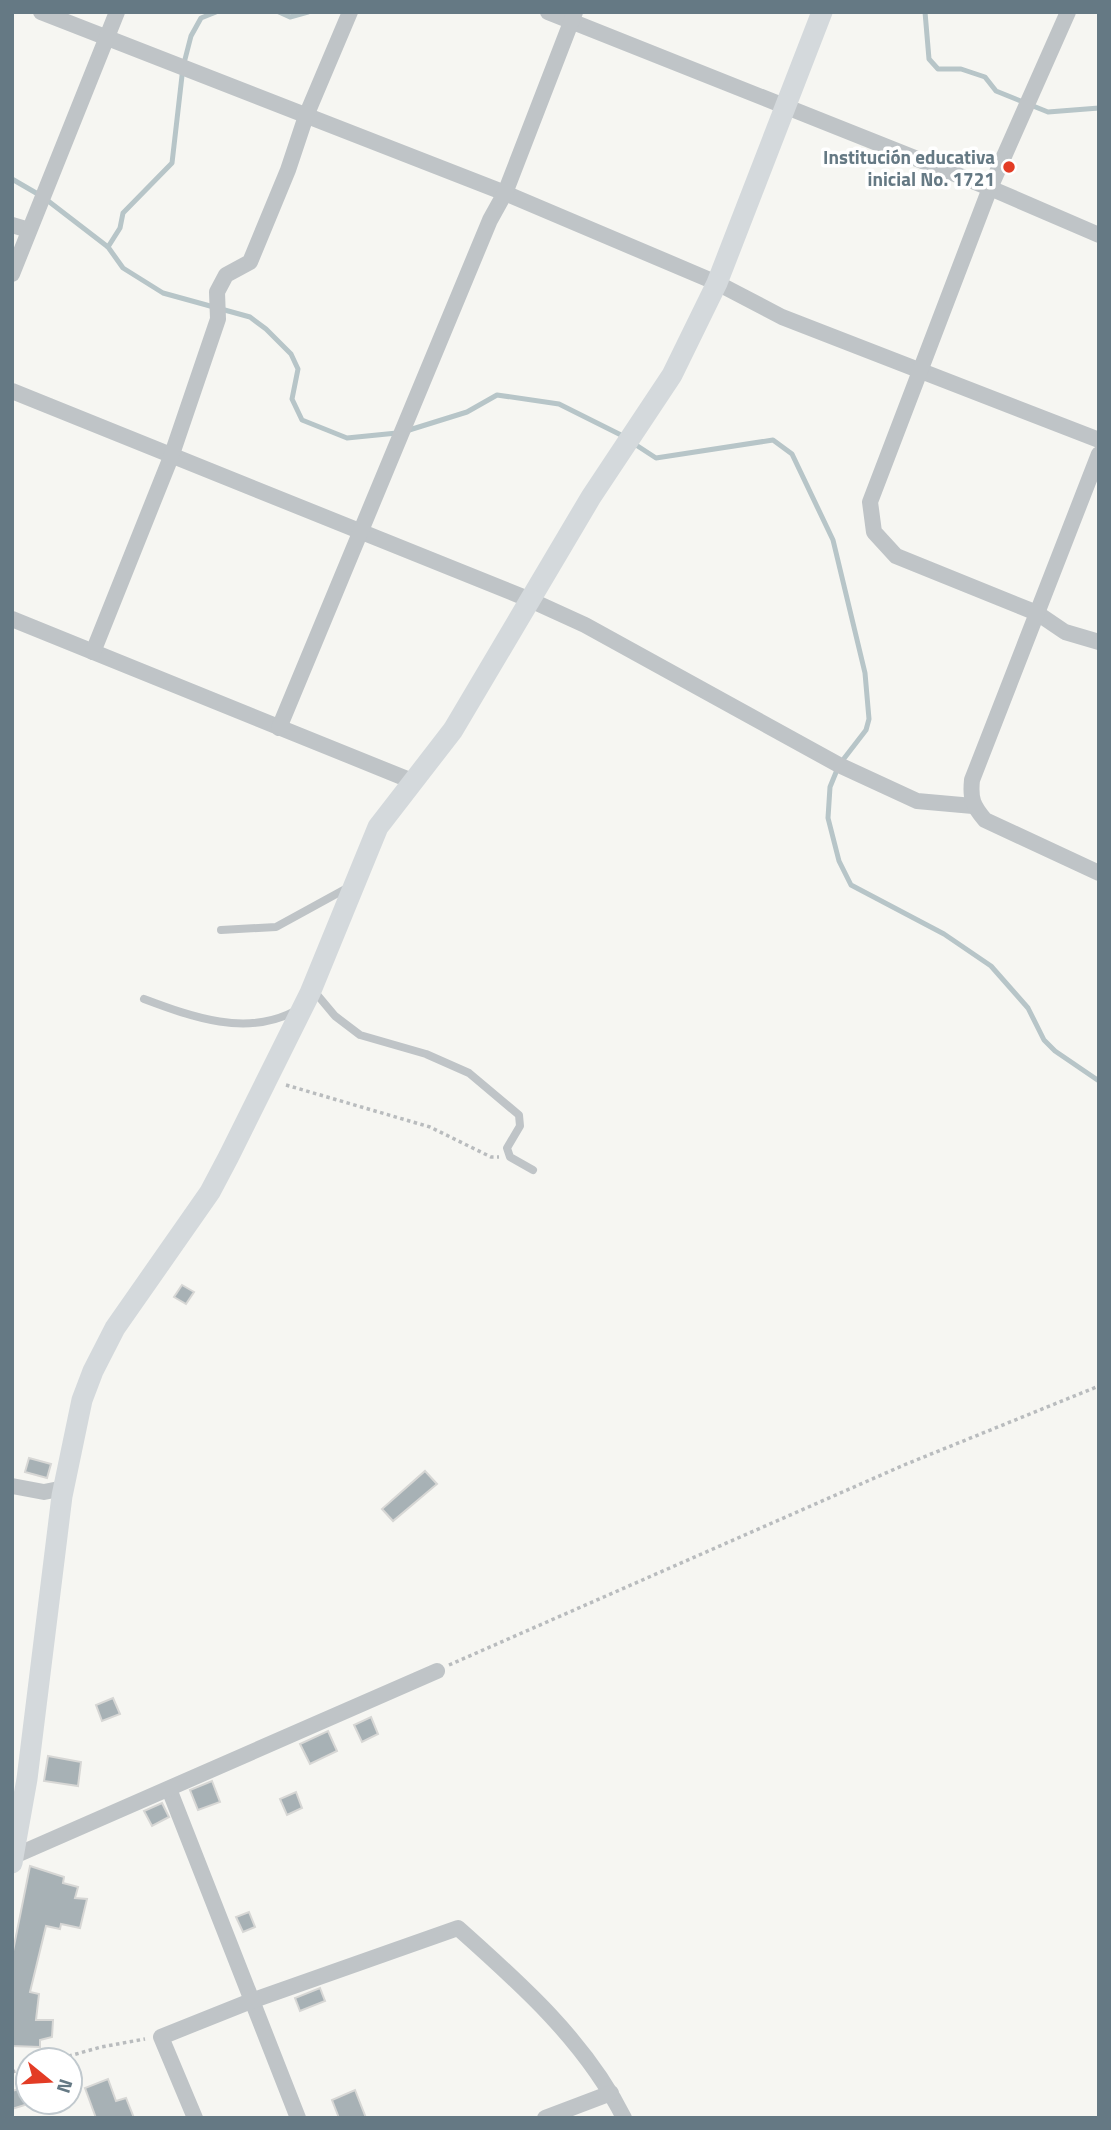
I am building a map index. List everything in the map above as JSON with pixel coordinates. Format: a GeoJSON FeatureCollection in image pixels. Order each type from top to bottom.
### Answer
{"type":"FeatureCollection","features":[{"type":"Feature","properties":{"kind":"street"},"geometry":{"type":"LineString","coordinates":[[41,12],[505,193],[717,283],[782,317],[1099,440]]}},
{"type":"Feature","properties":{"kind":"street"},"geometry":{"type":"LineString","coordinates":[[12,274],[117,12]]}},
{"type":"Feature","properties":{"kind":"street"},"geometry":{"type":"LineString","coordinates":[[93,652],[170,457],[218,319],[217,292],[226,275],[250,262],[288,170],[306,116],[350,12]]}},
{"type":"Feature","properties":{"kind":"street"},"geometry":{"type":"LineString","coordinates":[[548,12],[573,17],[1099,235]]}},
{"type":"Feature","properties":{"kind":"street"},"geometry":{"type":"LineString","coordinates":[[13,1858],[64,1488],[82,1401],[93,1371],[115,1328],[210,1192],[308,997],[379,827],[453,730],[528,599],[591,497],[660,396],[694,336],[822,12]]}},
{"type":"Feature","properties":{"kind":"street"},"geometry":{"type":"LineString","coordinates":[[1068,12],[990,188],[870,502],[874,532],[896,556],[1037,613],[1065,632],[1099,642]]}},
{"type":"Feature","properties":{"kind":"street"},"geometry":{"type":"LineString","coordinates":[[279,728],[490,220],[505,193],[573,17]]}},
{"type":"Feature","properties":{"kind":"street"},"geometry":{"type":"LineString","coordinates":[[12,225],[29,230]]}},
{"type":"Feature","properties":{"kind":"street"},"geometry":{"type":"LineString","coordinates":[[12,391],[170,457],[528,599],[585,625],[850,770],[917,801],[973,806]]}},
{"type":"Feature","properties":{"kind":"street"},"geometry":{"type":"LineString","coordinates":[[1099,454],[972,780],[973,806],[985,820],[1099,873]]}},
{"type":"Feature","properties":{"kind":"street"},"geometry":{"type":"LineString","coordinates":[[12,619],[412,781]]}},
{"type":"Feature","properties":{"kind":"street"},"geometry":{"type":"LineString","coordinates":[[12,1486],[44,1492],[64,1488]]}},
{"type":"Feature","properties":{"kind":"street"},"geometry":{"type":"LineString","coordinates":[[13,1858],[438,1671]]}},
{"type":"Feature","properties":{"kind":"street"},"geometry":{"type":"LineString","coordinates":[[169,1789],[298,2118]]}},
{"type":"Feature","properties":{"kind":"street"},"geometry":{"type":"LineString","coordinates":[[195,2118],[161,2037],[251,2001],[458,1928],[533,1994],[611,2093],[624,2118]]}},
{"type":"Feature","properties":{"kind":"street"},"geometry":{"type":"LineString","coordinates":[[545,2118],[611,2093]]}},
{"type":"Feature","properties":{"kind":"lane"},"geometry":{"type":"LineString","coordinates":[[222,930],[276,927],[355,884]]}},
{"type":"Feature","properties":{"kind":"lane"},"geometry":{"type":"LineString","coordinates":[[144,999],[185,1014],[220,1022],[257,1023],[283,1017],[308,997],[360,1035],[426,1055],[469,1073],[519,1115],[520,1126],[507,1148],[510,1157],[533,1170]]}},
{"type":"Feature","properties":{"kind":"path"},"geometry":{"type":"LineString","coordinates":[[267,1080],[429,1127],[491,1157],[510,1157]]}},
{"type":"Feature","properties":{"kind":"path"},"geometry":{"type":"LineString","coordinates":[[438,1671],[904,1465],[1099,1386]]}},
{"type":"Feature","properties":{"kind":"path"},"geometry":{"type":"LineString","coordinates":[[84,2052],[161,2037]]}},
{"type":"Feature","properties":{"kind":"building"},"geometry":{"type":"Polygon","coordinates":[[[182,1285],[194,1292],[186,1304],[174,1297],[182,1285]]]}},
{"type":"Feature","properties":{"kind":"building"},"geometry":{"type":"Polygon","coordinates":[[[29,1458],[51,1464],[47,1478],[25,1472],[29,1458]]]}},
{"type":"Feature","properties":{"kind":"building"},"geometry":{"type":"Polygon","coordinates":[[[425,1471],[437,1484],[393,1521],[382,1509],[425,1471]]]}},
{"type":"Feature","properties":{"kind":"building"},"geometry":{"type":"Polygon","coordinates":[[[113,1698],[120,1714],[102,1721],[96,1705],[113,1698]]]}},
{"type":"Feature","properties":{"kind":"building"},"geometry":{"type":"Polygon","coordinates":[[[371,1717],[378,1734],[362,1742],[354,1725],[371,1717]]]}},
{"type":"Feature","properties":{"kind":"building"},"geometry":{"type":"Polygon","coordinates":[[[328,1731],[337,1751],[310,1764],[300,1744],[328,1731]]]}},
{"type":"Feature","properties":{"kind":"building"},"geometry":{"type":"Polygon","coordinates":[[[48,1756],[81,1762],[78,1786],[44,1781],[48,1756]]]}},
{"type":"Feature","properties":{"kind":"building"},"geometry":{"type":"Polygon","coordinates":[[[212,1781],[220,1802],[198,1810],[190,1790],[212,1781]]]}},
{"type":"Feature","properties":{"kind":"building"},"geometry":{"type":"Polygon","coordinates":[[[296,1792],[302,1808],[287,1815],[280,1799],[296,1792]]]}},
{"type":"Feature","properties":{"kind":"building"},"geometry":{"type":"Polygon","coordinates":[[[162,1803],[169,1817],[152,1826],[144,1811],[162,1803]]]}},
{"type":"Feature","properties":{"kind":"building"},"geometry":{"type":"Polygon","coordinates":[[[30,1866],[64,1877],[63,1883],[78,1887],[75,1898],[87,1899],[80,1928],[61,1924],[60,1929],[46,1926],[30,1992],[39,1994],[36,2020],[53,2020],[52,2037],[40,2040],[40,2046],[12,2046],[12,1956],[30,1866]]]}},
{"type":"Feature","properties":{"kind":"building"},"geometry":{"type":"Polygon","coordinates":[[[249,1912],[255,1927],[243,1932],[236,1917],[249,1912]]]}},
{"type":"Feature","properties":{"kind":"building"},"geometry":{"type":"Polygon","coordinates":[[[320,1988],[325,2001],[300,2011],[295,1998],[320,1988]]]}},
{"type":"Feature","properties":{"kind":"building"},"geometry":{"type":"Polygon","coordinates":[[[108,2079],[116,2101],[126,2098],[134,2118],[96,2118],[85,2088],[108,2079]]]}},
{"type":"Feature","properties":{"kind":"building"},"geometry":{"type":"Polygon","coordinates":[[[14,2090],[12,2109],[12,2091],[14,2090]]]}},
{"type":"Feature","properties":{"kind":"building"},"geometry":{"type":"Polygon","coordinates":[[[355,2090],[366,2118],[339,2118],[332,2100],[355,2090]]]}},
{"type":"Feature","properties":{"kind":"waterway"},"geometry":{"type":"LineString","coordinates":[[108,247],[120,228],[123,213],[172,163],[183,67],[191,36],[201,18],[216,12]]}},
{"type":"Feature","properties":{"kind":"waterway"},"geometry":{"type":"LineString","coordinates":[[279,12],[290,17],[308,12]]}},
{"type":"Feature","properties":{"kind":"waterway"},"geometry":{"type":"LineString","coordinates":[[925,12],[929,59],[938,69],[961,69],[985,77],[996,91],[1048,112],[1099,108]]}},
{"type":"Feature","properties":{"kind":"waterway"},"geometry":{"type":"LineString","coordinates":[[12,179],[43,197],[108,247],[123,268],[163,293],[250,317],[266,329],[291,354],[298,369],[292,399],[302,420],[347,438],[397,433]]}},
{"type":"Feature","properties":{"kind":"waterway"},"geometry":{"type":"LineString","coordinates":[[406,431],[467,412],[497,395],[559,404],[625,437]]}},
{"type":"Feature","properties":{"kind":"waterway"},"geometry":{"type":"LineString","coordinates":[[633,443],[656,458],[773,440],[792,454],[833,540],[865,673],[869,719],[866,730],[839,765],[830,787],[828,818],[839,861],[851,885],[944,934],[991,966],[1028,1008],[1044,1040],[1055,1051],[1099,1081]]}},
{"type":"Feature","properties":{"kind":"place","name":"Institución educativa inicial No. 1721"},"geometry":{"type":"Point","coordinates":[1009,167]}}]}
